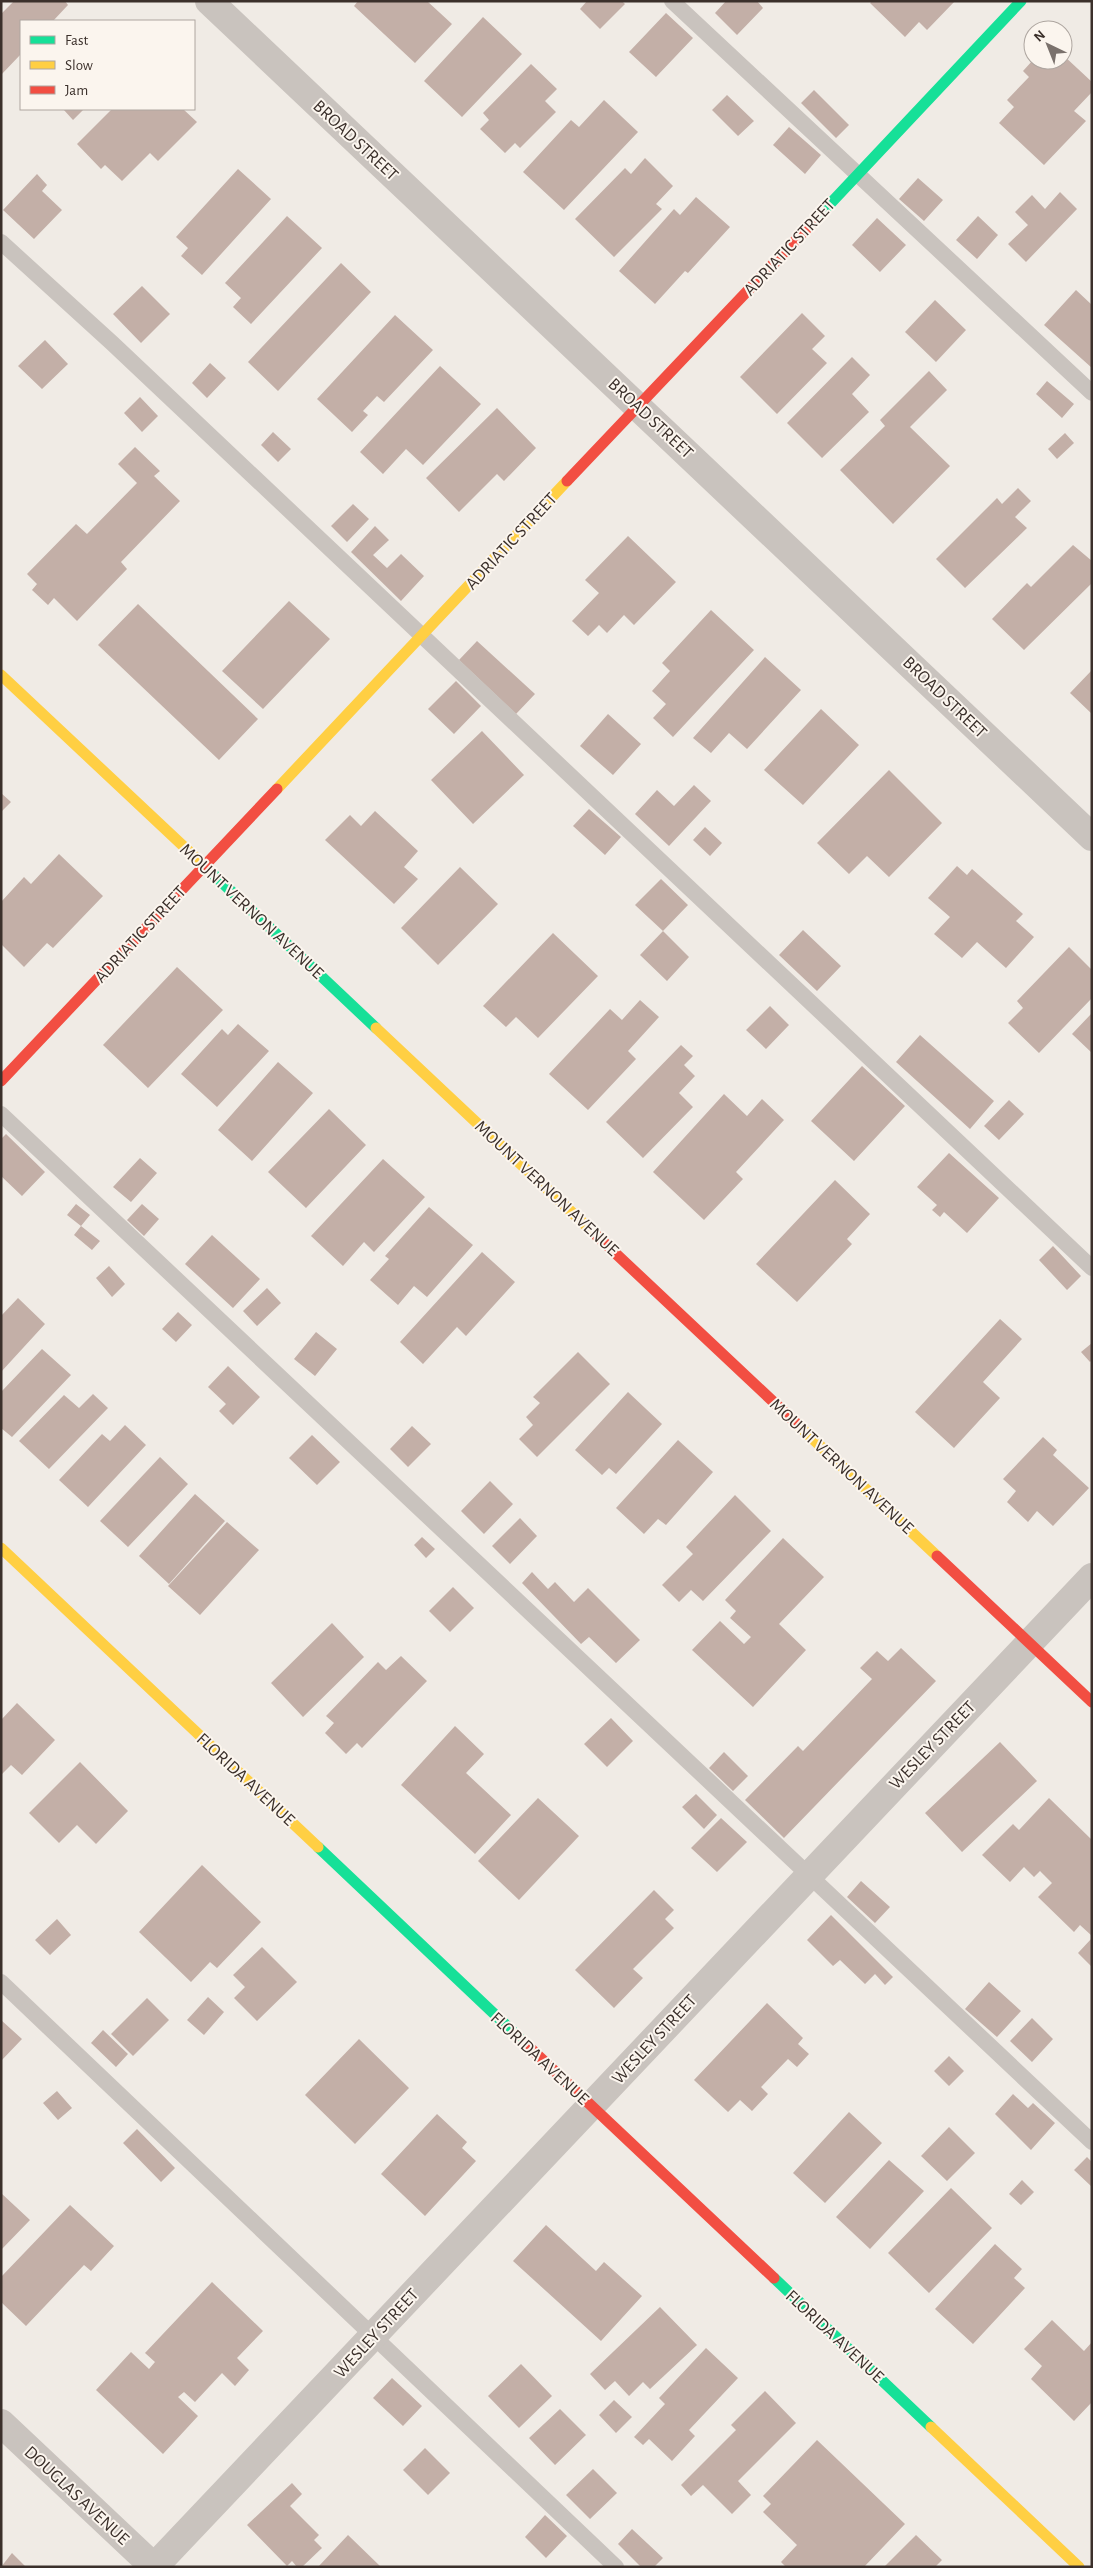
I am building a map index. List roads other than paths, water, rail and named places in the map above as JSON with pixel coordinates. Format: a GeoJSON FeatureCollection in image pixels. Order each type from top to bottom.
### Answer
{"type":"FeatureCollection","features":[{"type":"Feature","properties":{"kind":"street","name":"BROAD STREET"},"geometry":{"type":"LineString","coordinates":[[209,1],[639,406],[1092,837]]}},
{"type":"Feature","properties":{"kind":"street","name":"ADRIATIC STREET"},"geometry":{"type":"LineString","coordinates":[[1,1081],[1021,1]]}},
{"type":"Feature","properties":{"kind":"street","name":"MOUNT VERNON AVENUE"},"geometry":{"type":"LineString","coordinates":[[1,675],[1092,1702]]}},
{"type":"Feature","properties":{"kind":"street","name":"FLORIDA AVENUE"},"geometry":{"type":"LineString","coordinates":[[1,1548],[1079,2567]]}},
{"type":"Feature","properties":{"kind":"street","name":"WESLEY STREET"},"geometry":{"type":"LineString","coordinates":[[154,2567],[1092,1577]]}},
{"type":"Feature","properties":{"kind":"street","name":"DOUGLAS AVENUE"},"geometry":{"type":"LineString","coordinates":[[1,2423],[154,2567]]}},
{"type":"Feature","properties":{"kind":"lane"},"geometry":{"type":"LineString","coordinates":[[672,1],[1092,393]]}},
{"type":"Feature","properties":{"kind":"lane"},"geometry":{"type":"LineString","coordinates":[[1,242],[112,343],[421,637],[1092,1268]]}},
{"type":"Feature","properties":{"kind":"lane"},"geometry":{"type":"LineString","coordinates":[[1,1114],[1092,2142]]}},
{"type":"Feature","properties":{"kind":"lane"},"geometry":{"type":"LineString","coordinates":[[1,1982],[616,2567]]}}]}
